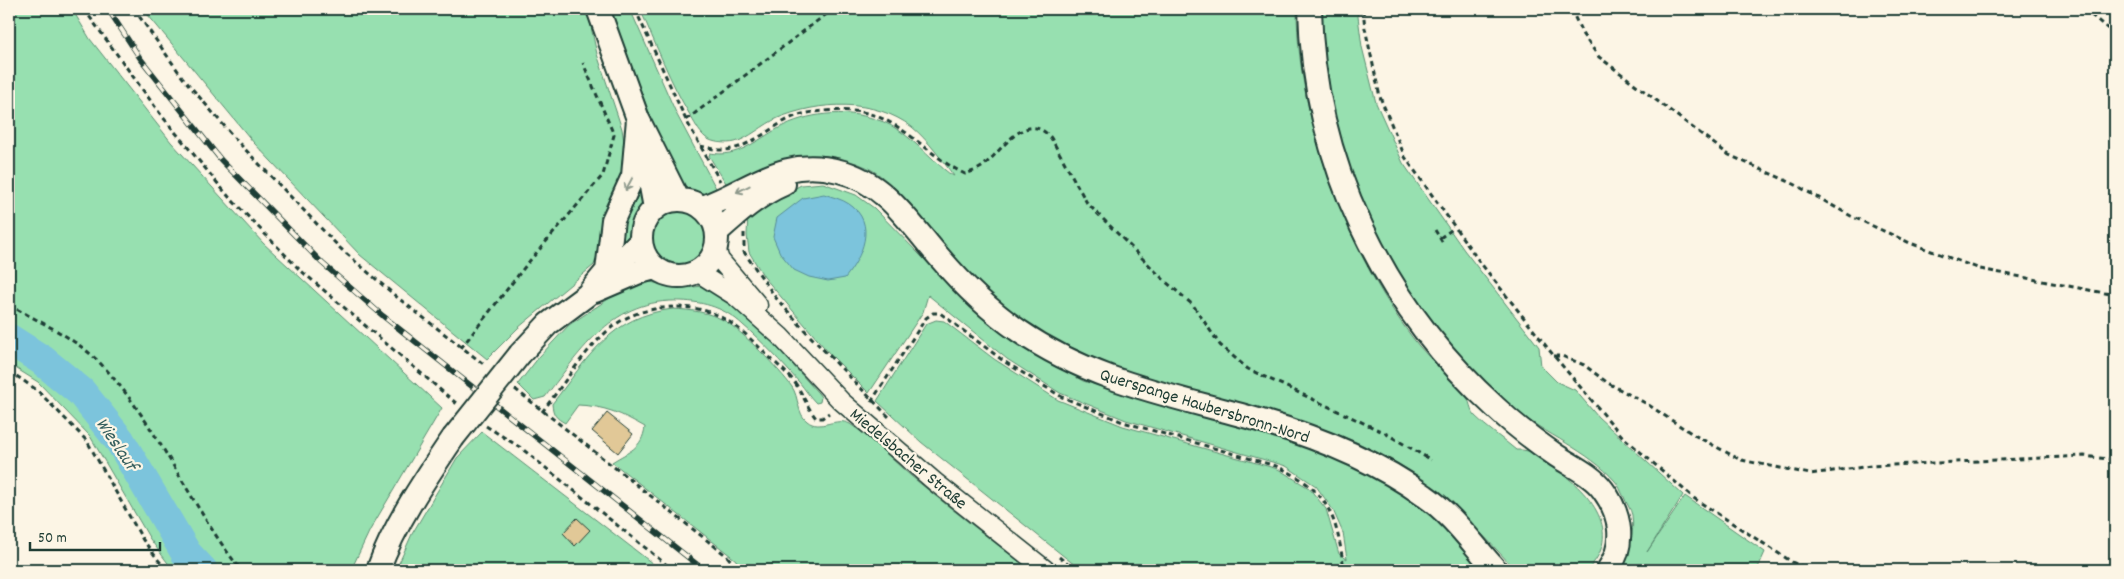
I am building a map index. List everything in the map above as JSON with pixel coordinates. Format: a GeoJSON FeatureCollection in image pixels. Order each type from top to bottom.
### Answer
{"type":"FeatureCollection","features":[{"type":"Feature","properties":{"kind":"main road"},"geometry":{"type":"LineString","coordinates":[[598,9],[638,119],[678,199]]}},
{"type":"Feature","properties":{"kind":"main road"},"geometry":{"type":"LineString","coordinates":[[1310,9],[1315,70],[1327,128],[1348,196],[1369,243],[1407,307],[1435,345],[1461,374],[1525,433],[1586,475],[1601,488],[1614,508],[1619,522],[1619,544],[1614,562],[1608,570]]}},
{"type":"Feature","properties":{"kind":"main road"},"geometry":{"type":"LineString","coordinates":[[638,119],[654,208]]}},
{"type":"Feature","properties":{"kind":"main road"},"geometry":{"type":"LineString","coordinates":[[607,271],[613,220],[633,176],[638,119]]}},
{"type":"Feature","properties":{"kind":"main road","name":"Querspange Haubersbronn-Nord"},"geometry":{"type":"LineString","coordinates":[[703,208],[780,170],[801,167],[822,168],[838,170],[856,177],[890,199],[941,259],[984,304],[1018,331],[1058,356],[1108,378],[1296,432],[1331,444],[1366,460],[1427,497],[1451,518],[1496,570]]}},
{"type":"Feature","properties":{"kind":"main road"},"geometry":{"type":"LineString","coordinates":[[717,241],[712,218],[703,208],[691,201],[678,199],[654,208],[646,217],[641,229],[640,242],[643,252],[655,268],[665,274],[687,276],[697,272],[712,258],[717,241],[739,213],[762,196],[780,186],[822,168]]}},
{"type":"Feature","properties":{"kind":"main road"},"geometry":{"type":"LineString","coordinates":[[587,295],[607,271],[640,242]]}},
{"type":"Feature","properties":{"kind":"main road"},"geometry":{"type":"LineString","coordinates":[[378,570],[403,518],[430,472],[453,438],[520,354],[548,324],[587,295],[629,276],[655,268]]}},
{"type":"Feature","properties":{"kind":"street"},"geometry":{"type":"LineString","coordinates":[[717,241],[720,260],[755,299],[780,336]]}},
{"type":"Feature","properties":{"kind":"street"},"geometry":{"type":"LineString","coordinates":[[697,272],[735,296],[780,336]]}},
{"type":"Feature","properties":{"kind":"street","name":"Miedelsbacher Straße"},"geometry":{"type":"LineString","coordinates":[[780,336],[841,401],[935,482],[1046,570]]}},
{"type":"Feature","properties":{"kind":"path"},"geometry":{"type":"LineString","coordinates":[[84,9],[161,115],[229,197],[299,269],[462,408]]}},
{"type":"Feature","properties":{"kind":"path"},"geometry":{"type":"LineString","coordinates":[[134,9],[183,78],[238,142],[341,249],[398,298],[491,370]]}},
{"type":"Feature","properties":{"kind":"path"},"geometry":{"type":"LineString","coordinates":[[635,9],[686,120],[720,182]]}},
{"type":"Feature","properties":{"kind":"path"},"geometry":{"type":"LineString","coordinates":[[686,120],[833,9]]}},
{"type":"Feature","properties":{"kind":"path"},"geometry":{"type":"LineString","coordinates":[[1363,9],[1365,28],[1383,106],[1405,157],[1454,228],[1554,356],[1622,436],[1695,499],[1792,562],[1810,570]]}},
{"type":"Feature","properties":{"kind":"path"},"geometry":{"type":"LineString","coordinates":[[1571,9],[1583,35],[1599,57],[1729,155],[1794,184],[1851,216],[1910,244],[1980,269],[2115,295]]}},
{"type":"Feature","properties":{"kind":"path"},"geometry":{"type":"LineString","coordinates":[[2084,9],[2108,28],[2115,31]]}},
{"type":"Feature","properties":{"kind":"path"},"geometry":{"type":"LineString","coordinates":[[461,348],[527,264],[603,175],[614,136],[583,63]]}},
{"type":"Feature","properties":{"kind":"path"},"geometry":{"type":"LineString","coordinates":[[700,146],[720,150],[740,146],[792,117],[822,111],[862,112],[891,121],[948,166],[965,174],[982,167],[1022,130],[1036,127],[1046,132],[1051,138],[1087,202],[1165,281],[1193,305],[1220,346],[1248,369],[1385,433],[1431,460]]}},
{"type":"Feature","properties":{"kind":"path"},"geometry":{"type":"LineString","coordinates":[[1440,238],[1454,228]]}},
{"type":"Feature","properties":{"kind":"path"},"geometry":{"type":"LineString","coordinates":[[744,230],[744,252],[776,298],[810,336],[891,419]]}},
{"type":"Feature","properties":{"kind":"path"},"geometry":{"type":"LineString","coordinates":[[1435,230],[1444,245]]}},
{"type":"Feature","properties":{"kind":"path"},"geometry":{"type":"LineString","coordinates":[[9,305],[64,334],[98,362],[130,401],[160,443],[227,553],[241,570]]}},
{"type":"Feature","properties":{"kind":"path"},"geometry":{"type":"LineString","coordinates":[[542,412],[594,345],[613,326],[630,316],[652,309],[672,307],[710,311],[727,319],[742,330],[792,380],[802,394],[809,411],[816,418],[822,418],[841,401]]}},
{"type":"Feature","properties":{"kind":"path"},"geometry":{"type":"LineString","coordinates":[[858,414],[872,401],[926,318],[940,313],[1005,362],[1062,397],[1124,422],[1276,466],[1298,476],[1316,490],[1332,516],[1341,546],[1344,570]]}},
{"type":"Feature","properties":{"kind":"path"},"geometry":{"type":"LineString","coordinates":[[1554,356],[1562,356],[1584,365],[1608,383],[1647,404],[1694,435],[1742,460],[1810,474],[1871,466],[2075,456],[2115,460]]}},
{"type":"Feature","properties":{"kind":"path"},"geometry":{"type":"LineString","coordinates":[[9,371],[37,390],[87,441],[143,540],[166,570]]}},
{"type":"Feature","properties":{"kind":"path"},"geometry":{"type":"LineString","coordinates":[[513,388],[727,556],[732,562],[732,570]]}},
{"type":"Feature","properties":{"kind":"path"},"geometry":{"type":"LineString","coordinates":[[481,422],[521,448],[673,570]]}},
{"type":"Feature","properties":{"kind":"path"},"geometry":{"type":"LineString","coordinates":[[1052,552],[1075,570]]}},
{"type":"Feature","properties":{"kind":"green space"},"geometry":{"type":"Polygon","coordinates":[[[9,9],[72,9],[90,39],[171,142],[263,243],[442,408],[370,530],[351,570],[173,570],[150,539],[90,436],[38,382],[9,364],[9,9]]]}},
{"type":"Feature","properties":{"kind":"green space"},"geometry":{"type":"Polygon","coordinates":[[[143,9],[587,9],[597,54],[622,129],[625,148],[625,169],[594,265],[518,328],[487,359],[360,255],[254,143],[143,9]]]}},
{"type":"Feature","properties":{"kind":"green space"},"geometry":{"type":"Polygon","coordinates":[[[609,9],[630,9],[677,115],[718,192],[704,194],[695,192],[678,178],[651,118],[609,9]]]}},
{"type":"Feature","properties":{"kind":"green space"},"geometry":{"type":"Polygon","coordinates":[[[640,9],[1297,9],[1299,52],[1306,97],[1317,142],[1332,186],[1370,272],[1394,311],[1419,346],[1466,395],[1475,416],[1516,450],[1528,451],[1542,458],[1568,478],[1590,501],[1598,514],[1603,528],[1603,542],[1598,556],[1587,570],[1519,570],[1512,566],[1438,492],[1410,471],[1375,451],[1339,435],[1301,422],[1147,378],[1070,350],[1041,334],[986,292],[963,269],[902,195],[874,171],[859,164],[822,155],[806,156],[776,164],[729,188],[709,156],[710,153],[720,154],[738,151],[790,123],[813,116],[839,113],[863,116],[891,126],[954,176],[929,144],[912,127],[881,111],[864,107],[846,105],[811,108],[778,118],[735,142],[719,143],[711,141],[697,127],[676,89],[640,9]]]}},
{"type":"Feature","properties":{"kind":"green space"},"geometry":{"type":"Polygon","coordinates":[[[1320,9],[1357,9],[1362,47],[1376,103],[1403,163],[1464,250],[1539,347],[1541,366],[1557,382],[1575,390],[1598,417],[1683,495],[1647,552],[1685,496],[1765,552],[1757,570],[1623,570],[1633,522],[1631,510],[1616,483],[1593,461],[1513,409],[1481,381],[1451,349],[1400,278],[1379,239],[1345,159],[1333,118],[1325,77],[1320,9]]]}},
{"type":"Feature","properties":{"kind":"green space"},"geometry":{"type":"Polygon","coordinates":[[[1656,9],[1708,9],[1702,13],[1656,9]]]}},
{"type":"Feature","properties":{"kind":"green space"},"geometry":{"type":"Polygon","coordinates":[[[643,178],[643,203],[622,251],[618,234],[643,178]]]}},
{"type":"Feature","properties":{"kind":"green space"},"geometry":{"type":"Polygon","coordinates":[[[823,183],[856,195],[874,208],[969,305],[1021,346],[1083,381],[1227,420],[1337,456],[1406,493],[1452,533],[1479,570],[1081,570],[921,442],[877,401],[926,324],[936,320],[944,321],[994,359],[1058,400],[1123,426],[1278,469],[1309,488],[1326,509],[1339,554],[1347,559],[1343,533],[1333,510],[1316,486],[1286,466],[1126,420],[1060,393],[1007,359],[928,295],[923,312],[869,393],[829,353],[764,277],[749,252],[747,235],[748,214],[801,185],[823,183]]]}},
{"type":"Feature","properties":{"kind":"green space"},"geometry":{"type":"Polygon","coordinates":[[[674,212],[684,212],[698,219],[705,233],[705,243],[698,257],[684,264],[674,264],[664,260],[657,253],[653,243],[653,233],[657,223],[664,216],[674,212]]]}},
{"type":"Feature","properties":{"kind":"green space"},"geometry":{"type":"Polygon","coordinates":[[[650,282],[682,288],[704,286],[715,289],[747,314],[818,393],[821,397],[820,402],[816,403],[772,352],[736,319],[714,307],[681,301],[657,302],[636,308],[618,317],[586,345],[545,397],[534,400],[518,384],[539,357],[569,325],[619,292],[641,283],[650,282]]]}},
{"type":"Feature","properties":{"kind":"green space"},"geometry":{"type":"Polygon","coordinates":[[[673,309],[706,314],[719,318],[732,326],[760,351],[792,387],[801,414],[807,421],[817,425],[839,422],[850,424],[874,442],[926,488],[1030,570],[738,570],[736,560],[612,462],[638,445],[645,427],[621,415],[597,407],[578,405],[565,423],[557,418],[553,411],[552,404],[602,342],[633,320],[651,313],[673,309]]]}},
{"type":"Feature","properties":{"kind":"green space"},"geometry":{"type":"Polygon","coordinates":[[[482,432],[661,570],[396,570],[412,534],[457,458],[482,432]]]}},
{"type":"Feature","properties":{"kind":"water"},"geometry":{"type":"Polygon","coordinates":[[[824,194],[849,204],[858,212],[865,230],[861,250],[851,270],[845,278],[828,281],[809,277],[794,270],[780,253],[773,237],[777,218],[803,198],[824,194]]]}},
{"type":"Feature","properties":{"kind":"building"},"geometry":{"type":"Polygon","coordinates":[[[607,413],[633,434],[618,453],[592,431],[607,413]]]}},
{"type":"Feature","properties":{"kind":"building"},"geometry":{"type":"Polygon","coordinates":[[[577,518],[590,530],[575,546],[563,533],[577,518]]]}},
{"type":"Feature","properties":{"kind":"waterway","name":"Wieslauf"},"geometry":{"type":"LineString","coordinates":[[9,339],[42,360],[81,392],[120,441],[186,553],[202,570]]}},
{"type":"Feature","properties":{"kind":"railway"},"geometry":{"type":"LineString","coordinates":[[108,9],[140,58],[221,160],[322,263],[383,316],[704,570]]}}]}
